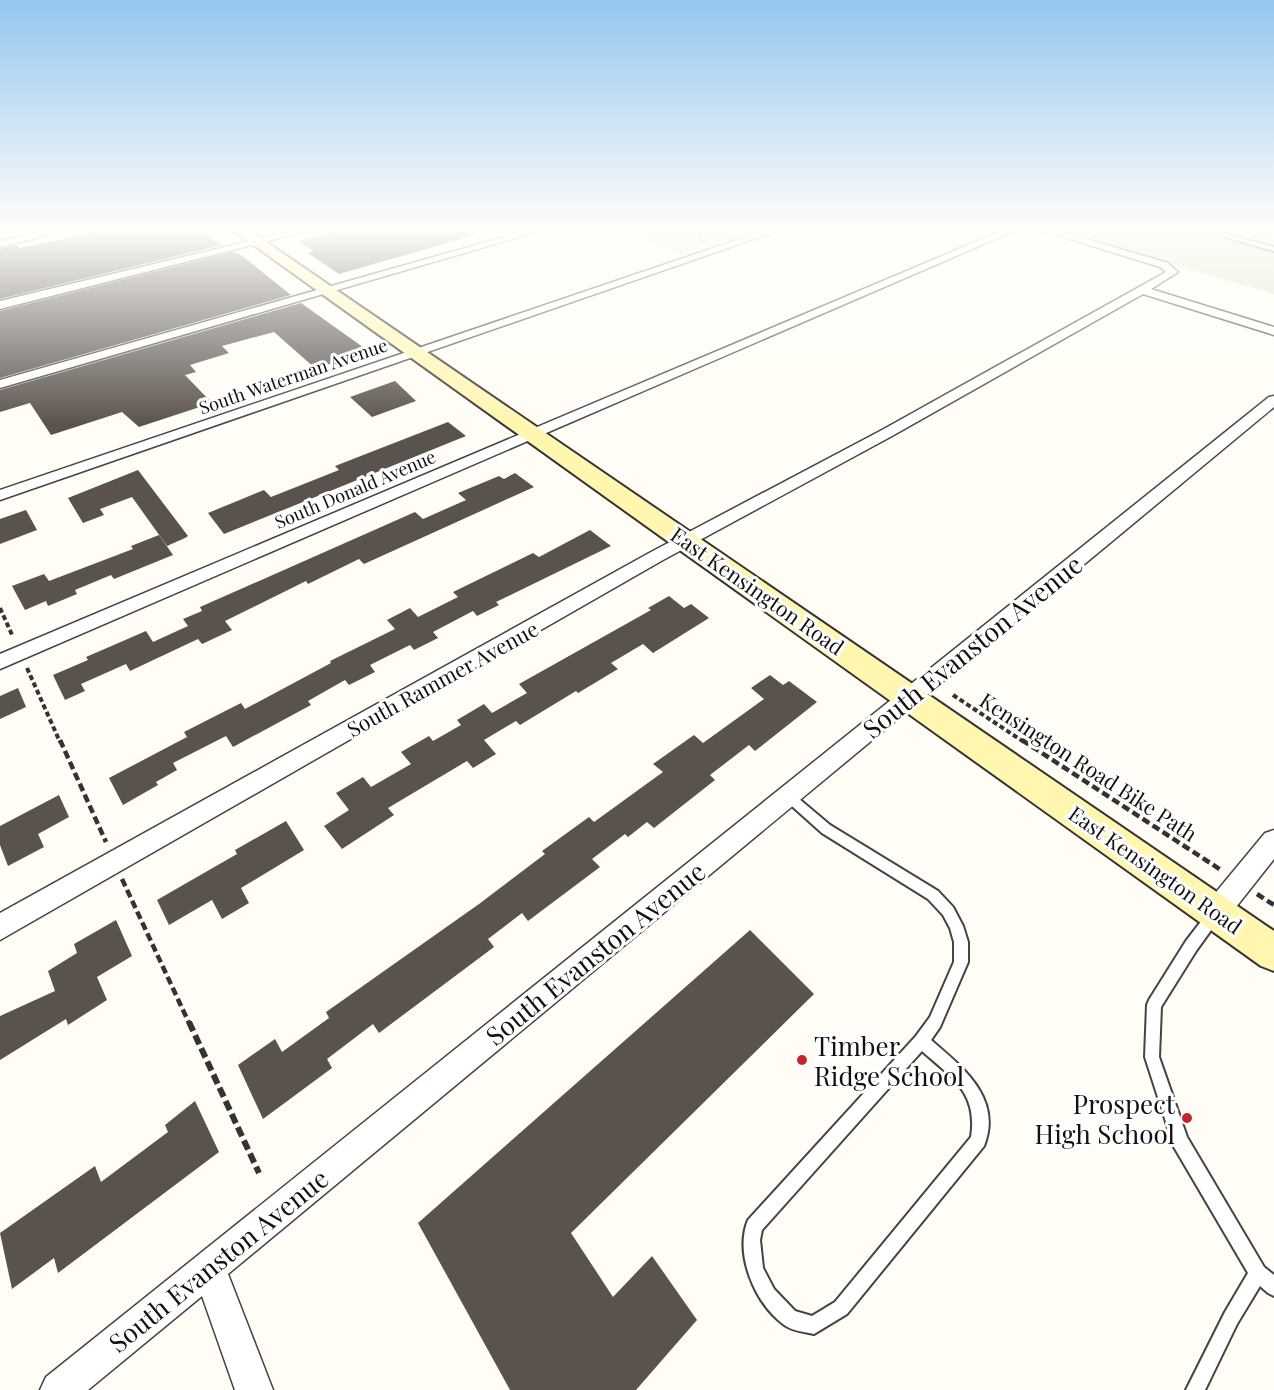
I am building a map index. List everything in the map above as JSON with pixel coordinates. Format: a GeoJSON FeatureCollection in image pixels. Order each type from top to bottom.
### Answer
{"type":"FeatureCollection","features":[{"type":"Feature","properties":{"kind":"main road","name":"East Kensington Road"},"geometry":{"type":"LineString","coordinates":[[334,296],[1274,953]]}},
{"type":"Feature","properties":{"kind":"street"},"geometry":{"type":"LineString","coordinates":[[0,305],[37,296]]}},
{"type":"Feature","properties":{"kind":"street"},"geometry":{"type":"LineString","coordinates":[[0,384],[306,296]]}},
{"type":"Feature","properties":{"kind":"street","name":"South Waterman Avenue"},"geometry":{"type":"LineString","coordinates":[[0,495],[581,296]]}},
{"type":"Feature","properties":{"kind":"street","name":"South Donald Avenue"},"geometry":{"type":"LineString","coordinates":[[0,662],[857,296]]}},
{"type":"Feature","properties":{"kind":"street","name":"South Rammer Avenue"},"geometry":{"type":"LineString","coordinates":[[0,927],[686,540],[887,433],[1132,296]]}},
{"type":"Feature","properties":{"kind":"street"},"geometry":{"type":"LineString","coordinates":[[1161,296],[1274,331]]}},
{"type":"Feature","properties":{"kind":"street","name":"South Evanston Avenue"},"geometry":{"type":"LineString","coordinates":[[59,1390],[1274,400]]}},
{"type":"Feature","properties":{"kind":"street"},"geometry":{"type":"LineString","coordinates":[[1216,912],[1274,841]]}},
{"type":"Feature","properties":{"kind":"street"},"geometry":{"type":"LineString","coordinates":[[209,1268],[254,1390]]}},
{"type":"Feature","properties":{"kind":"lane"},"geometry":{"type":"LineString","coordinates":[[788,796],[826,829],[933,895],[952,919],[961,942],[961,962],[935,1022],[921,1041],[754,1226],[752,1240],[755,1269],[768,1295],[790,1319],[814,1325],[842,1308],[978,1140],[981,1114],[974,1094],[957,1073],[921,1041]]}},
{"type":"Feature","properties":{"kind":"lane"},"geometry":{"type":"LineString","coordinates":[[1216,912],[1191,946],[1154,1005],[1152,1057],[1180,1141],[1258,1273],[1274,1287]]}},
{"type":"Feature","properties":{"kind":"lane"},"geometry":{"type":"LineString","coordinates":[[1195,1390],[1231,1318],[1258,1273]]}},
{"type":"Feature","properties":{"kind":"path"},"geometry":{"type":"LineString","coordinates":[[0,608],[259,1173]]}},
{"type":"Feature","properties":{"kind":"path","name":"Kensington Road Bike Path"},"geometry":{"type":"LineString","coordinates":[[953,694],[1209,862]]}},
{"type":"Feature","properties":{"kind":"building"},"geometry":{"type":"Polygon","coordinates":[[[60,296],[288,296],[0,378],[0,311],[60,296]]]}},
{"type":"Feature","properties":{"kind":"building"},"geometry":{"type":"Polygon","coordinates":[[[301,303],[367,350],[316,369],[274,332],[222,346],[229,353],[190,365],[196,372],[185,375],[212,403],[139,427],[122,412],[51,435],[30,403],[0,412],[0,390],[301,303]]]}},
{"type":"Feature","properties":{"kind":"building"},"geometry":{"type":"Polygon","coordinates":[[[395,381],[416,401],[372,417],[350,397],[395,381]]]}},
{"type":"Feature","properties":{"kind":"building"},"geometry":{"type":"Polygon","coordinates":[[[448,422],[466,436],[224,534],[208,513],[264,490],[271,497],[339,470],[335,466],[448,422]]]}},
{"type":"Feature","properties":{"kind":"building"},"geometry":{"type":"Polygon","coordinates":[[[138,470],[188,536],[167,546],[132,497],[100,509],[104,515],[83,523],[68,498],[138,470]]]}},
{"type":"Feature","properties":{"kind":"building"},"geometry":{"type":"Polygon","coordinates":[[[515,473],[534,487],[364,564],[359,559],[308,584],[306,581],[225,621],[232,630],[202,644],[198,639],[130,671],[126,664],[81,684],[85,691],[65,700],[53,675],[88,660],[86,657],[146,631],[153,642],[188,626],[183,619],[202,611],[200,607],[415,512],[423,519],[466,500],[458,493],[499,476],[504,479],[515,473]]]}},
{"type":"Feature","properties":{"kind":"building"},"geometry":{"type":"Polygon","coordinates":[[[26,510],[37,530],[0,544],[0,519],[26,510]]]}},
{"type":"Feature","properties":{"kind":"building"},"geometry":{"type":"Polygon","coordinates":[[[590,530],[611,546],[496,602],[499,605],[477,616],[473,611],[433,632],[438,638],[414,650],[410,645],[370,665],[375,672],[349,685],[345,680],[308,701],[311,705],[233,747],[226,736],[173,763],[177,770],[156,782],[158,785],[123,805],[109,778],[187,737],[184,732],[241,703],[245,709],[331,663],[330,661],[395,629],[387,620],[410,608],[418,617],[458,597],[453,592],[533,553],[539,557],[590,530]]]}},
{"type":"Feature","properties":{"kind":"building"},"geometry":{"type":"Polygon","coordinates":[[[159,535],[173,555],[114,579],[111,575],[75,590],[77,594],[48,606],[46,601],[25,610],[12,586],[44,574],[49,581],[133,549],[131,546],[159,535]]]}},
{"type":"Feature","properties":{"kind":"building"},"geometry":{"type":"Polygon","coordinates":[[[669,596],[684,608],[691,604],[709,618],[653,653],[643,644],[611,663],[618,669],[520,725],[516,721],[484,740],[496,754],[473,768],[467,761],[388,808],[394,815],[342,849],[324,826],[349,810],[336,793],[363,777],[371,787],[411,764],[401,752],[429,736],[433,741],[461,725],[457,720],[484,704],[492,713],[527,693],[519,684],[651,610],[648,608],[669,596]]]}},
{"type":"Feature","properties":{"kind":"building"},"geometry":{"type":"Polygon","coordinates":[[[770,675],[783,685],[789,681],[817,702],[755,751],[749,745],[710,775],[715,780],[654,828],[647,822],[628,837],[625,834],[592,859],[600,867],[528,921],[522,913],[488,939],[494,947],[379,1033],[373,1024],[327,1059],[332,1068],[263,1119],[238,1065],[275,1039],[282,1052],[329,1018],[326,1012],[479,904],[545,854],[542,851],[589,817],[594,822],[663,772],[653,764],[694,735],[703,743],[764,699],[751,688],[770,675]]]}},
{"type":"Feature","properties":{"kind":"building"},"geometry":{"type":"Polygon","coordinates":[[[18,688],[26,707],[0,719],[0,696],[18,688]]]}},
{"type":"Feature","properties":{"kind":"building"},"geometry":{"type":"Polygon","coordinates":[[[59,795],[69,817],[38,834],[44,847],[8,866],[0,845],[0,826],[59,795]]]}},
{"type":"Feature","properties":{"kind":"building"},"geometry":{"type":"Polygon","coordinates":[[[286,821],[304,850],[241,888],[249,903],[222,919],[212,900],[169,925],[157,900],[237,854],[235,850],[286,821]]]}},
{"type":"Feature","properties":{"kind":"building"},"geometry":{"type":"Polygon","coordinates":[[[116,920],[132,956],[97,977],[107,1000],[68,1025],[66,1019],[0,1060],[0,1016],[55,991],[48,971],[77,953],[74,944],[116,920]]]}},
{"type":"Feature","properties":{"kind":"building"},"geometry":{"type":"Polygon","coordinates":[[[750,930],[814,994],[571,1233],[613,1297],[652,1256],[697,1320],[636,1390],[510,1390],[418,1223],[750,930]]]}},
{"type":"Feature","properties":{"kind":"building"},"geometry":{"type":"Polygon","coordinates":[[[195,1101],[219,1152],[58,1273],[54,1258],[12,1289],[0,1233],[95,1166],[101,1182],[168,1132],[165,1125],[195,1101]]]}},
{"type":"Feature","properties":{"kind":"place","name":"Timber Ridge School"},"geometry":{"type":"Point","coordinates":[802,1060]}},
{"type":"Feature","properties":{"kind":"place","name":"Prospect High School"},"geometry":{"type":"Point","coordinates":[1187,1118]}}]}
